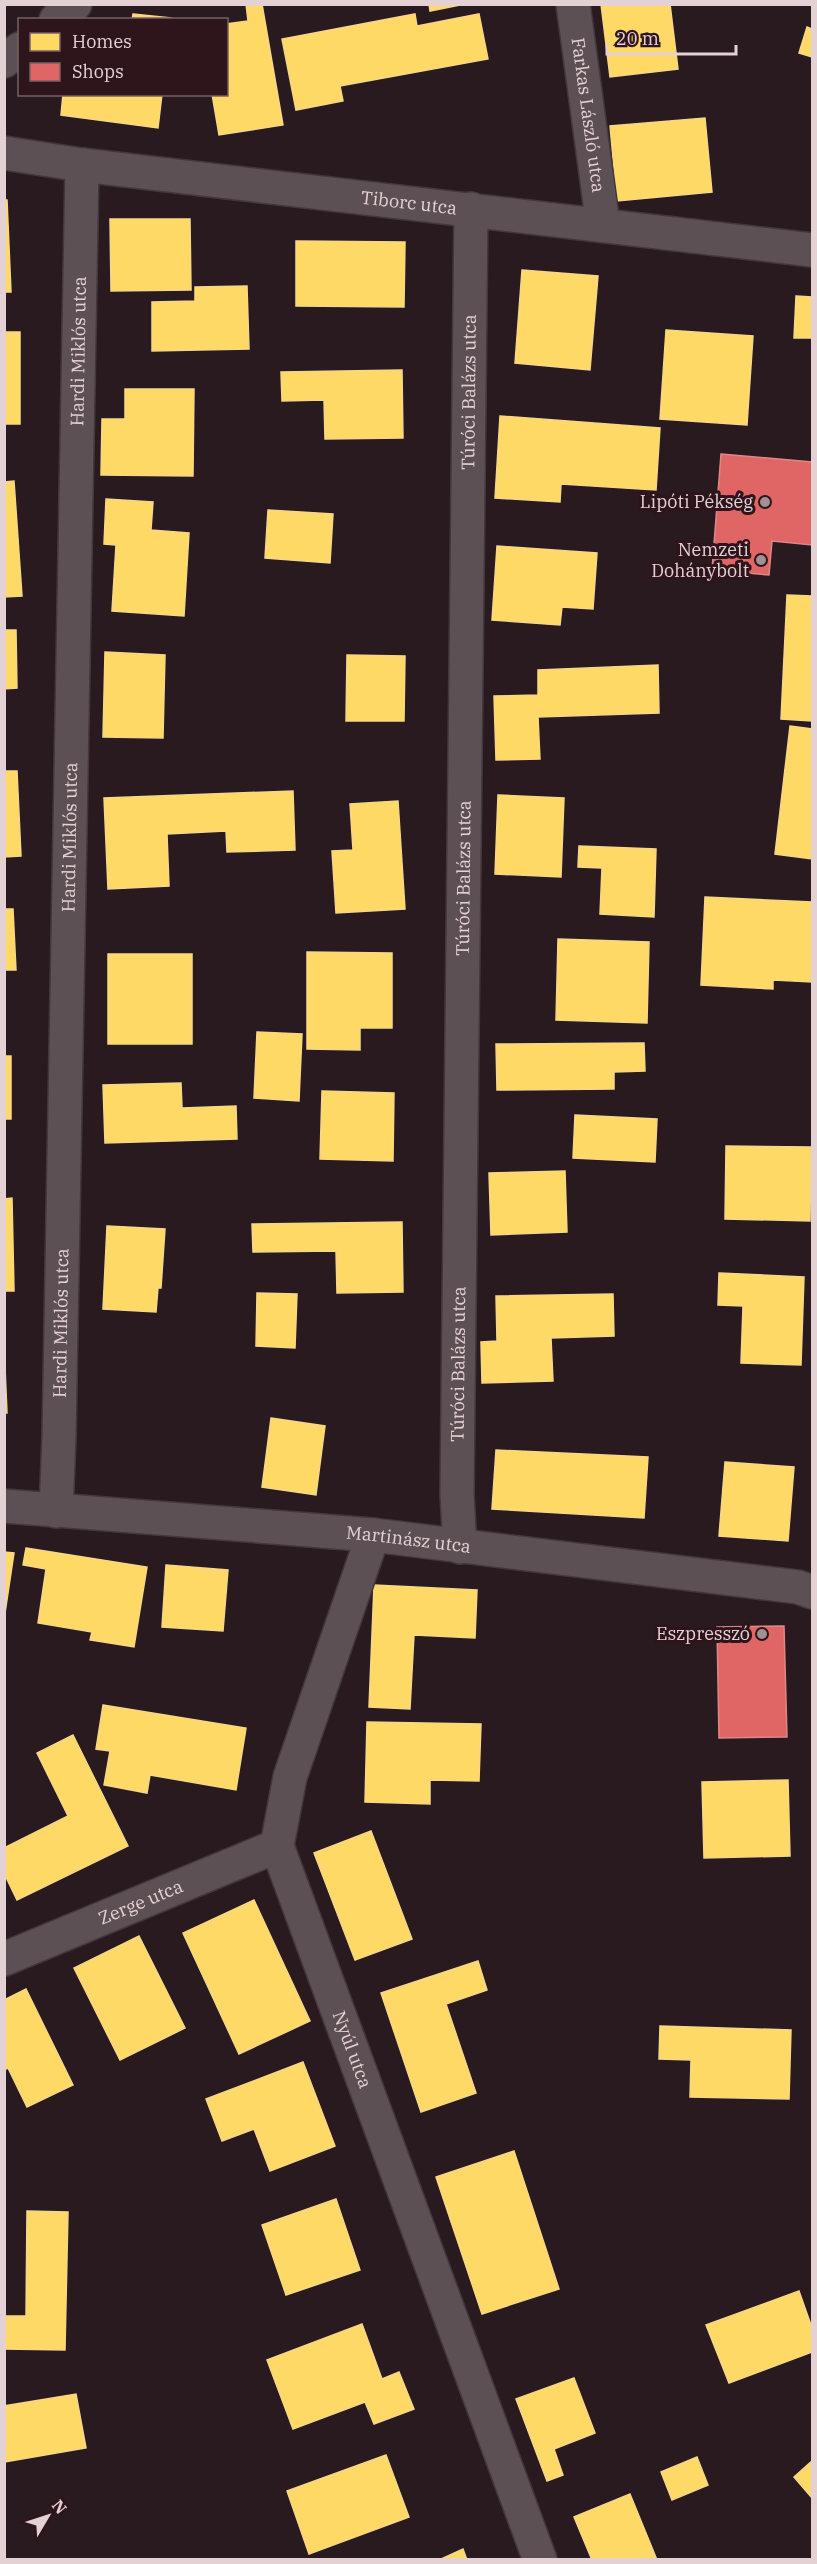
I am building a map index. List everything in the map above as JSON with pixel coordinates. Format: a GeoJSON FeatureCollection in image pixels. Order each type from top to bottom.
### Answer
{"type":"FeatureCollection","features":[{"type":"Feature","properties":{"kind":"street"},"geometry":{"type":"LineString","coordinates":[[58,18],[75,4]]}},
{"type":"Feature","properties":{"kind":"street","name":"Farkas László utca"},"geometry":{"type":"LineString","coordinates":[[573,4],[603,225]]}},
{"type":"Feature","properties":{"kind":"street"},"geometry":{"type":"LineString","coordinates":[[4,61],[18,50]]}},
{"type":"Feature","properties":{"kind":"street","name":"Tiborc utca"},"geometry":{"type":"LineString","coordinates":[[4,153],[82,165],[813,250]]}},
{"type":"Feature","properties":{"kind":"street","name":"Hardi Miklós utca"},"geometry":{"type":"LineString","coordinates":[[56,1511],[82,165]]}},
{"type":"Feature","properties":{"kind":"street","name":"Túróci Balázs utca"},"geometry":{"type":"LineString","coordinates":[[460,1547],[457,1494],[471,209]]}},
{"type":"Feature","properties":{"kind":"street","name":"Martinász utca"},"geometry":{"type":"LineString","coordinates":[[4,1506],[373,1535],[786,1586],[813,1592]]}},
{"type":"Feature","properties":{"kind":"street"},"geometry":{"type":"LineString","coordinates":[[277,1846],[290,1777],[373,1535]]}},
{"type":"Feature","properties":{"kind":"street","name":"Zerge utca"},"geometry":{"type":"LineString","coordinates":[[4,1959],[277,1846]]}},
{"type":"Feature","properties":{"kind":"street","name":"Nyúl utca"},"geometry":{"type":"LineString","coordinates":[[277,1846],[540,2559]]}},
{"type":"Feature","properties":{"kind":"building: Homes"},"geometry":{"type":"Polygon","coordinates":[[[246,4],[262,4],[283,125],[219,135],[212,96],[228,96],[228,24],[248,21],[246,4]]]}},
{"type":"Feature","properties":{"kind":"building: Homes"},"geometry":{"type":"Polygon","coordinates":[[[429,4],[465,4],[430,11],[429,4]]]}},
{"type":"Feature","properties":{"kind":"building: Homes"},"geometry":{"type":"Polygon","coordinates":[[[601,4],[670,4],[678,69],[610,77],[601,4]]]}},
{"type":"Feature","properties":{"kind":"building: Homes"},"geometry":{"type":"Polygon","coordinates":[[[133,14],[171,18],[132,18],[133,14]]]}},
{"type":"Feature","properties":{"kind":"building: Homes"},"geometry":{"type":"Polygon","coordinates":[[[415,14],[417,26],[479,14],[488,59],[340,86],[343,101],[296,110],[282,39],[415,14]]]}},
{"type":"Feature","properties":{"kind":"building: Homes"},"geometry":{"type":"Polygon","coordinates":[[[807,27],[812,29],[812,57],[799,53],[807,27]]]}},
{"type":"Feature","properties":{"kind":"building: Homes"},"geometry":{"type":"Polygon","coordinates":[[[63,96],[162,96],[158,128],[61,115],[63,96]]]}},
{"type":"Feature","properties":{"kind":"building: Homes"},"geometry":{"type":"Polygon","coordinates":[[[705,118],[712,192],[617,201],[610,126],[705,118]]]}},
{"type":"Feature","properties":{"kind":"building: Homes"},"geometry":{"type":"Polygon","coordinates":[[[4,200],[7,200],[11,292],[4,292],[4,200]]]}},
{"type":"Feature","properties":{"kind":"building: Homes"},"geometry":{"type":"Polygon","coordinates":[[[110,219],[190,219],[191,290],[111,291],[110,219]]]}},
{"type":"Feature","properties":{"kind":"building: Homes"},"geometry":{"type":"Polygon","coordinates":[[[296,241],[405,242],[404,307],[296,306],[296,241]]]}},
{"type":"Feature","properties":{"kind":"building: Homes"},"geometry":{"type":"Polygon","coordinates":[[[522,270],[598,276],[590,370],[515,363],[522,270]]]}},
{"type":"Feature","properties":{"kind":"building: Homes"},"geometry":{"type":"Polygon","coordinates":[[[247,286],[249,349],[152,351],[152,302],[195,301],[195,287],[247,286]]]}},
{"type":"Feature","properties":{"kind":"building: Homes"},"geometry":{"type":"Polygon","coordinates":[[[796,296],[812,297],[812,338],[794,338],[796,296]]]}},
{"type":"Feature","properties":{"kind":"building: Homes"},"geometry":{"type":"Polygon","coordinates":[[[666,330],[753,336],[747,425],[660,419],[666,330]]]}},
{"type":"Feature","properties":{"kind":"building: Homes"},"geometry":{"type":"Polygon","coordinates":[[[4,332],[20,332],[20,424],[4,424],[4,332]]]}},
{"type":"Feature","properties":{"kind":"building: Homes"},"geometry":{"type":"Polygon","coordinates":[[[402,370],[403,438],[325,439],[324,400],[282,401],[281,372],[402,370]]]}},
{"type":"Feature","properties":{"kind":"building: Homes"},"geometry":{"type":"Polygon","coordinates":[[[125,389],[194,389],[193,476],[101,475],[102,419],[125,419],[125,389]]]}},
{"type":"Feature","properties":{"kind":"building: Homes"},"geometry":{"type":"Polygon","coordinates":[[[500,416],[660,428],[656,490],[561,484],[560,502],[495,498],[500,416]]]}},
{"type":"Feature","properties":{"kind":"building: Homes"},"geometry":{"type":"Polygon","coordinates":[[[14,481],[22,596],[4,597],[4,482],[14,481]]]}},
{"type":"Feature","properties":{"kind":"building: Homes"},"geometry":{"type":"Polygon","coordinates":[[[106,499],[153,502],[151,530],[189,533],[184,616],[112,611],[116,545],[104,544],[106,499]]]}},
{"type":"Feature","properties":{"kind":"building: Homes"},"geometry":{"type":"Polygon","coordinates":[[[268,510],[333,514],[330,563],[265,558],[268,510]]]}},
{"type":"Feature","properties":{"kind":"building: Homes"},"geometry":{"type":"Polygon","coordinates":[[[497,546],[597,553],[593,609],[562,607],[560,625],[492,620],[497,546]]]}},
{"type":"Feature","properties":{"kind":"building: Homes"},"geometry":{"type":"Polygon","coordinates":[[[787,595],[812,596],[812,721],[781,719],[787,595]]]}},
{"type":"Feature","properties":{"kind":"building: Homes"},"geometry":{"type":"Polygon","coordinates":[[[4,630],[16,630],[17,688],[4,689],[4,630]]]}},
{"type":"Feature","properties":{"kind":"building: Homes"},"geometry":{"type":"Polygon","coordinates":[[[105,652],[165,655],[163,738],[103,737],[105,652]]]}},
{"type":"Feature","properties":{"kind":"building: Homes"},"geometry":{"type":"Polygon","coordinates":[[[347,655],[405,656],[404,721],[346,721],[347,655]]]}},
{"type":"Feature","properties":{"kind":"building: Homes"},"geometry":{"type":"Polygon","coordinates":[[[658,665],[659,713],[538,717],[540,759],[496,760],[494,696],[538,695],[538,670],[658,665]]]}},
{"type":"Feature","properties":{"kind":"building: Homes"},"geometry":{"type":"Polygon","coordinates":[[[790,726],[812,729],[812,859],[775,854],[790,726]]]}},
{"type":"Feature","properties":{"kind":"building: Homes"},"geometry":{"type":"Polygon","coordinates":[[[4,771],[17,771],[21,856],[4,857],[4,771]]]}},
{"type":"Feature","properties":{"kind":"building: Homes"},"geometry":{"type":"Polygon","coordinates":[[[293,791],[295,850],[227,852],[226,831],[167,834],[169,886],[108,889],[104,798],[293,791]]]}},
{"type":"Feature","properties":{"kind":"building: Homes"},"geometry":{"type":"Polygon","coordinates":[[[498,795],[564,798],[561,877],[495,874],[498,795]]]}},
{"type":"Feature","properties":{"kind":"building: Homes"},"geometry":{"type":"Polygon","coordinates":[[[398,801],[405,909],[336,913],[332,851],[353,850],[350,804],[398,801]]]}},
{"type":"Feature","properties":{"kind":"building: Homes"},"geometry":{"type":"Polygon","coordinates":[[[579,846],[656,849],[654,917],[600,914],[602,868],[578,867],[579,846]]]}},
{"type":"Feature","properties":{"kind":"building: Homes"},"geometry":{"type":"Polygon","coordinates":[[[705,897],[812,902],[812,982],[773,980],[773,989],[701,985],[705,897]]]}},
{"type":"Feature","properties":{"kind":"building: Homes"},"geometry":{"type":"Polygon","coordinates":[[[4,909],[13,909],[16,970],[4,970],[4,909]]]}},
{"type":"Feature","properties":{"kind":"building: Homes"},"geometry":{"type":"Polygon","coordinates":[[[558,939],[649,942],[647,1023],[556,1020],[558,939]]]}},
{"type":"Feature","properties":{"kind":"building: Homes"},"geometry":{"type":"Polygon","coordinates":[[[307,952],[392,953],[392,1028],[360,1028],[360,1050],[307,1049],[307,952]]]}},
{"type":"Feature","properties":{"kind":"building: Homes"},"geometry":{"type":"Polygon","coordinates":[[[108,954],[192,954],[192,1044],[108,1044],[108,954]]]}},
{"type":"Feature","properties":{"kind":"building: Homes"},"geometry":{"type":"Polygon","coordinates":[[[257,1032],[302,1034],[299,1101],[254,1098],[257,1032]]]}},
{"type":"Feature","properties":{"kind":"building: Homes"},"geometry":{"type":"Polygon","coordinates":[[[644,1043],[645,1071],[614,1072],[614,1089],[497,1090],[496,1044],[644,1043]]]}},
{"type":"Feature","properties":{"kind":"building: Homes"},"geometry":{"type":"Polygon","coordinates":[[[4,1056],[11,1056],[11,1119],[4,1119],[4,1056]]]}},
{"type":"Feature","properties":{"kind":"building: Homes"},"geometry":{"type":"Polygon","coordinates":[[[181,1083],[182,1108],[236,1106],[237,1139],[105,1143],[103,1085],[181,1083]]]}},
{"type":"Feature","properties":{"kind":"building: Homes"},"geometry":{"type":"Polygon","coordinates":[[[322,1091],[394,1093],[393,1161],[320,1159],[322,1091]]]}},
{"type":"Feature","properties":{"kind":"building: Homes"},"geometry":{"type":"Polygon","coordinates":[[[575,1115],[657,1119],[655,1162],[573,1158],[575,1115]]]}},
{"type":"Feature","properties":{"kind":"building: Homes"},"geometry":{"type":"Polygon","coordinates":[[[726,1146],[811,1147],[810,1221],[725,1219],[726,1146]]]}},
{"type":"Feature","properties":{"kind":"building: Homes"},"geometry":{"type":"Polygon","coordinates":[[[565,1171],[567,1232],[491,1235],[489,1173],[565,1171]]]}},
{"type":"Feature","properties":{"kind":"building: Homes"},"geometry":{"type":"Polygon","coordinates":[[[12,1198],[14,1291],[4,1291],[4,1199],[12,1198]]]}},
{"type":"Feature","properties":{"kind":"building: Homes"},"geometry":{"type":"Polygon","coordinates":[[[402,1222],[403,1292],[337,1293],[336,1251],[253,1252],[252,1224],[402,1222]]]}},
{"type":"Feature","properties":{"kind":"building: Homes"},"geometry":{"type":"Polygon","coordinates":[[[107,1226],[165,1229],[161,1288],[158,1288],[156,1312],[103,1309],[107,1226]]]}},
{"type":"Feature","properties":{"kind":"building: Homes"},"geometry":{"type":"Polygon","coordinates":[[[719,1273],[804,1277],[801,1365],[741,1363],[743,1306],[718,1305],[719,1273]]]}},
{"type":"Feature","properties":{"kind":"building: Homes"},"geometry":{"type":"Polygon","coordinates":[[[257,1293],[297,1294],[295,1348],[256,1346],[257,1293]]]}},
{"type":"Feature","properties":{"kind":"building: Homes"},"geometry":{"type":"Polygon","coordinates":[[[613,1294],[614,1336],[551,1338],[553,1381],[482,1383],[481,1342],[497,1341],[496,1296],[613,1294]]]}},
{"type":"Feature","properties":{"kind":"building: Homes"},"geometry":{"type":"Polygon","coordinates":[[[4,1344],[7,1413],[4,1413],[4,1344]]]}},
{"type":"Feature","properties":{"kind":"building: Homes"},"geometry":{"type":"Polygon","coordinates":[[[271,1418],[325,1426],[316,1495],[262,1487],[271,1418]]]}},
{"type":"Feature","properties":{"kind":"building: Homes"},"geometry":{"type":"Polygon","coordinates":[[[496,1450],[648,1457],[644,1518],[492,1509],[496,1450]]]}},
{"type":"Feature","properties":{"kind":"building: Homes"},"geometry":{"type":"Polygon","coordinates":[[[725,1462],[794,1467],[788,1541],[719,1536],[725,1462]]]}},
{"type":"Feature","properties":{"kind":"building: Homes"},"geometry":{"type":"Polygon","coordinates":[[[26,1548],[147,1567],[134,1647],[90,1640],[92,1632],[38,1623],[46,1569],[23,1565],[26,1548]]]}},
{"type":"Feature","properties":{"kind":"building: Homes"},"geometry":{"type":"Polygon","coordinates":[[[4,1552],[14,1553],[4,1620],[4,1552]]]}},
{"type":"Feature","properties":{"kind":"building: Homes"},"geometry":{"type":"Polygon","coordinates":[[[166,1565],[228,1570],[223,1631],[162,1627],[166,1565]]]}},
{"type":"Feature","properties":{"kind":"building: Homes"},"geometry":{"type":"Polygon","coordinates":[[[374,1585],[477,1590],[475,1638],[414,1635],[410,1709],[369,1707],[374,1585]]]}},
{"type":"Feature","properties":{"kind":"building: Homes"},"geometry":{"type":"Polygon","coordinates":[[[103,1705],[246,1728],[236,1790],[150,1775],[147,1793],[104,1785],[110,1751],[96,1749],[103,1705]]]}},
{"type":"Feature","properties":{"kind":"building: Homes"},"geometry":{"type":"Polygon","coordinates":[[[367,1722],[481,1724],[479,1781],[430,1780],[430,1804],[365,1802],[367,1722]]]}},
{"type":"Feature","properties":{"kind":"building: Homes"},"geometry":{"type":"Polygon","coordinates":[[[73,1735],[128,1846],[17,1900],[4,1873],[4,1848],[68,1816],[37,1753],[73,1735]]]}},
{"type":"Feature","properties":{"kind":"building: Homes"},"geometry":{"type":"Polygon","coordinates":[[[788,1780],[790,1856],[704,1858],[702,1782],[788,1780]]]}},
{"type":"Feature","properties":{"kind":"building: Homes"},"geometry":{"type":"Polygon","coordinates":[[[371,1831],[412,1939],[355,1960],[314,1853],[371,1831]]]}},
{"type":"Feature","properties":{"kind":"building: Homes"},"geometry":{"type":"Polygon","coordinates":[[[254,1900],[310,2021],[239,2054],[183,1933],[254,1900]]]}},
{"type":"Feature","properties":{"kind":"building: Homes"},"geometry":{"type":"Polygon","coordinates":[[[139,1936],[185,2028],[120,2060],[74,1968],[139,1936]]]}},
{"type":"Feature","properties":{"kind":"building: Homes"},"geometry":{"type":"Polygon","coordinates":[[[478,1961],[487,1990],[446,2004],[476,2093],[421,2112],[381,1993],[478,1961]]]}},
{"type":"Feature","properties":{"kind":"building: Homes"},"geometry":{"type":"Polygon","coordinates":[[[26,1989],[73,2085],[27,2107],[8,2068],[4,2070],[4,2000],[26,1989]]]}},
{"type":"Feature","properties":{"kind":"building: Homes"},"geometry":{"type":"Polygon","coordinates":[[[660,2026],[791,2030],[789,2099],[690,2097],[691,2060],[659,2059],[660,2026]]]}},
{"type":"Feature","properties":{"kind":"building: Homes"},"geometry":{"type":"Polygon","coordinates":[[[303,2062],[335,2146],[270,2171],[254,2129],[222,2141],[206,2099],[303,2062]]]}},
{"type":"Feature","properties":{"kind":"building: Homes"},"geometry":{"type":"Polygon","coordinates":[[[514,2151],[559,2289],[482,2314],[436,2177],[514,2151]]]}},
{"type":"Feature","properties":{"kind":"building: Homes"},"geometry":{"type":"Polygon","coordinates":[[[336,2199],[360,2270],[286,2295],[262,2225],[336,2199]]]}},
{"type":"Feature","properties":{"kind":"building: Homes"},"geometry":{"type":"Polygon","coordinates":[[[27,2211],[68,2212],[65,2350],[4,2349],[4,2316],[26,2316],[27,2211]]]}},
{"type":"Feature","properties":{"kind":"building: Homes"},"geometry":{"type":"Polygon","coordinates":[[[799,2291],[812,2328],[812,2352],[729,2383],[706,2325],[799,2291]]]}},
{"type":"Feature","properties":{"kind":"building: Homes"},"geometry":{"type":"Polygon","coordinates":[[[362,2324],[382,2379],[399,2372],[414,2409],[374,2424],[365,2402],[293,2429],[267,2360],[362,2324]]]}},
{"type":"Feature","properties":{"kind":"building: Homes"},"geometry":{"type":"Polygon","coordinates":[[[574,2378],[595,2433],[554,2449],[563,2475],[547,2481],[516,2399],[574,2378]]]}},
{"type":"Feature","properties":{"kind":"building: Homes"},"geometry":{"type":"Polygon","coordinates":[[[76,2394],[86,2448],[4,2462],[4,2406],[76,2394]]]}},
{"type":"Feature","properties":{"kind":"building: Homes"},"geometry":{"type":"Polygon","coordinates":[[[386,2455],[409,2517],[309,2554],[287,2491],[386,2455]]]}},
{"type":"Feature","properties":{"kind":"building: Homes"},"geometry":{"type":"Polygon","coordinates":[[[697,2457],[708,2485],[672,2500],[661,2472],[697,2457]]]}},
{"type":"Feature","properties":{"kind":"building: Homes"},"geometry":{"type":"Polygon","coordinates":[[[812,2461],[812,2498],[794,2477],[812,2461]]]}},
{"type":"Feature","properties":{"kind":"building: Homes"},"geometry":{"type":"Polygon","coordinates":[[[630,2494],[657,2560],[592,2560],[574,2517],[630,2494]]]}},
{"type":"Feature","properties":{"kind":"building: Homes"},"geometry":{"type":"Polygon","coordinates":[[[463,2549],[467,2560],[439,2560],[463,2549]]]}},
{"type":"Feature","properties":{"kind":"building: Shops","name":"Lipóti Pékség"},"geometry":{"type":"Polygon","coordinates":[[[721,454],[812,462],[812,545],[772,541],[769,575],[712,570],[721,454]]]}},
{"type":"Feature","properties":{"kind":"building: Shops"},"geometry":{"type":"Polygon","coordinates":[[[784,1626],[787,1737],[719,1738],[717,1627],[784,1626]]]}},
{"type":"Feature","properties":{"kind":"place","name":"Lipóti Pékség"},"geometry":{"type":"Point","coordinates":[765,502]}},
{"type":"Feature","properties":{"kind":"place","name":"Nemzeti Dohánybolt"},"geometry":{"type":"Point","coordinates":[761,560]}},
{"type":"Feature","properties":{"kind":"place","name":"Eszpresszó"},"geometry":{"type":"Point","coordinates":[762,1634]}}]}
